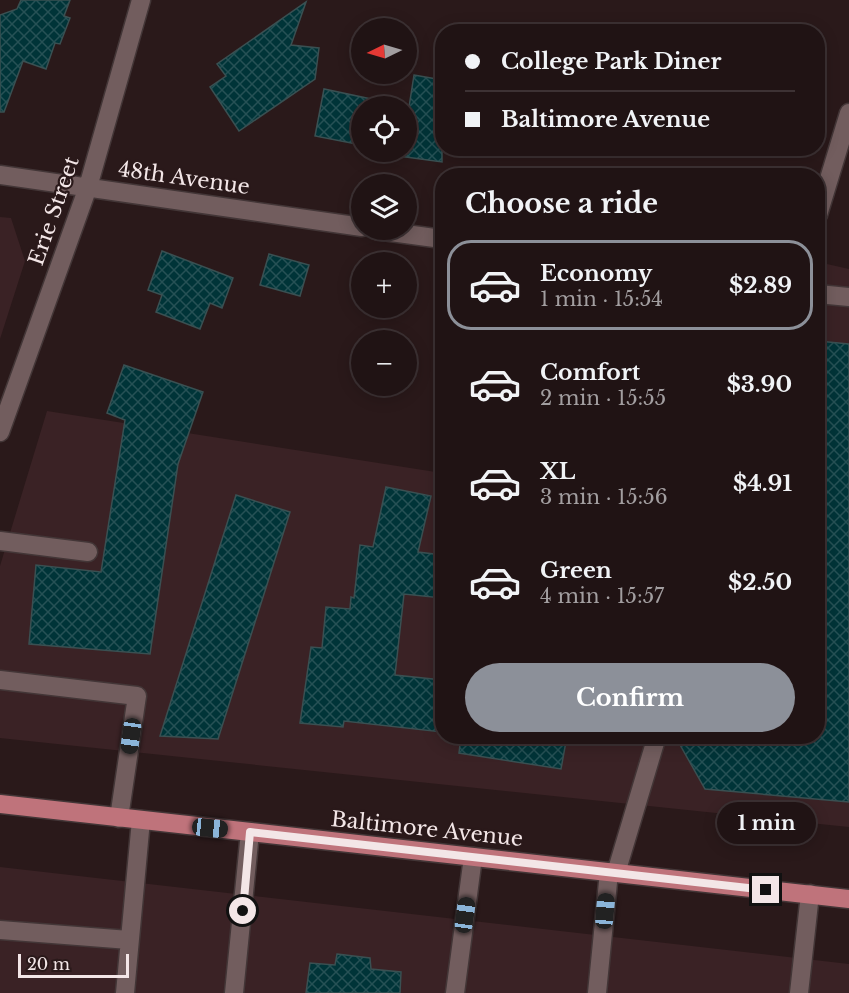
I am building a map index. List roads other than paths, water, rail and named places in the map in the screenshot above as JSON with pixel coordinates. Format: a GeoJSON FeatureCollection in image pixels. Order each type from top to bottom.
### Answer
{"type":"FeatureCollection","features":[{"type":"Feature","properties":{"kind":"main road","name":"Baltimore Avenue"},"geometry":{"type":"LineString","coordinates":[[0,804],[849,898]]}},
{"type":"Feature","properties":{"kind":"street","name":"Erie Street"},"geometry":{"type":"LineString","coordinates":[[0,432],[88,187],[141,0]]}},
{"type":"Feature","properties":{"kind":"street"},"geometry":{"type":"LineString","coordinates":[[825,192],[849,112]]}},
{"type":"Feature","properties":{"kind":"street","name":"48th Avenue"},"geometry":{"type":"LineString","coordinates":[[0,176],[351,225]]}},
{"type":"Feature","properties":{"kind":"street"},"geometry":{"type":"LineString","coordinates":[[417,236],[435,238]]}},
{"type":"Feature","properties":{"kind":"street"},"geometry":{"type":"LineString","coordinates":[[825,295],[849,297]]}},
{"type":"Feature","properties":{"kind":"street"},"geometry":{"type":"LineString","coordinates":[[0,541],[88,552]]}},
{"type":"Feature","properties":{"kind":"street"},"geometry":{"type":"LineString","coordinates":[[0,680],[136,696],[119,818]]}},
{"type":"Feature","properties":{"kind":"street"},"geometry":{"type":"LineString","coordinates":[[597,993],[612,873],[654,744]]}},
{"type":"Feature","properties":{"kind":"street"},"geometry":{"type":"LineString","coordinates":[[124,993],[141,820]]}},
{"type":"Feature","properties":{"kind":"street"},"geometry":{"type":"LineString","coordinates":[[234,993],[250,832]]}},
{"type":"Feature","properties":{"kind":"street"},"geometry":{"type":"LineString","coordinates":[[455,993],[473,857]]}},
{"type":"Feature","properties":{"kind":"street"},"geometry":{"type":"LineString","coordinates":[[799,993],[810,894]]}},
{"type":"Feature","properties":{"kind":"street"},"geometry":{"type":"LineString","coordinates":[[0,930],[129,940]]}}]}
